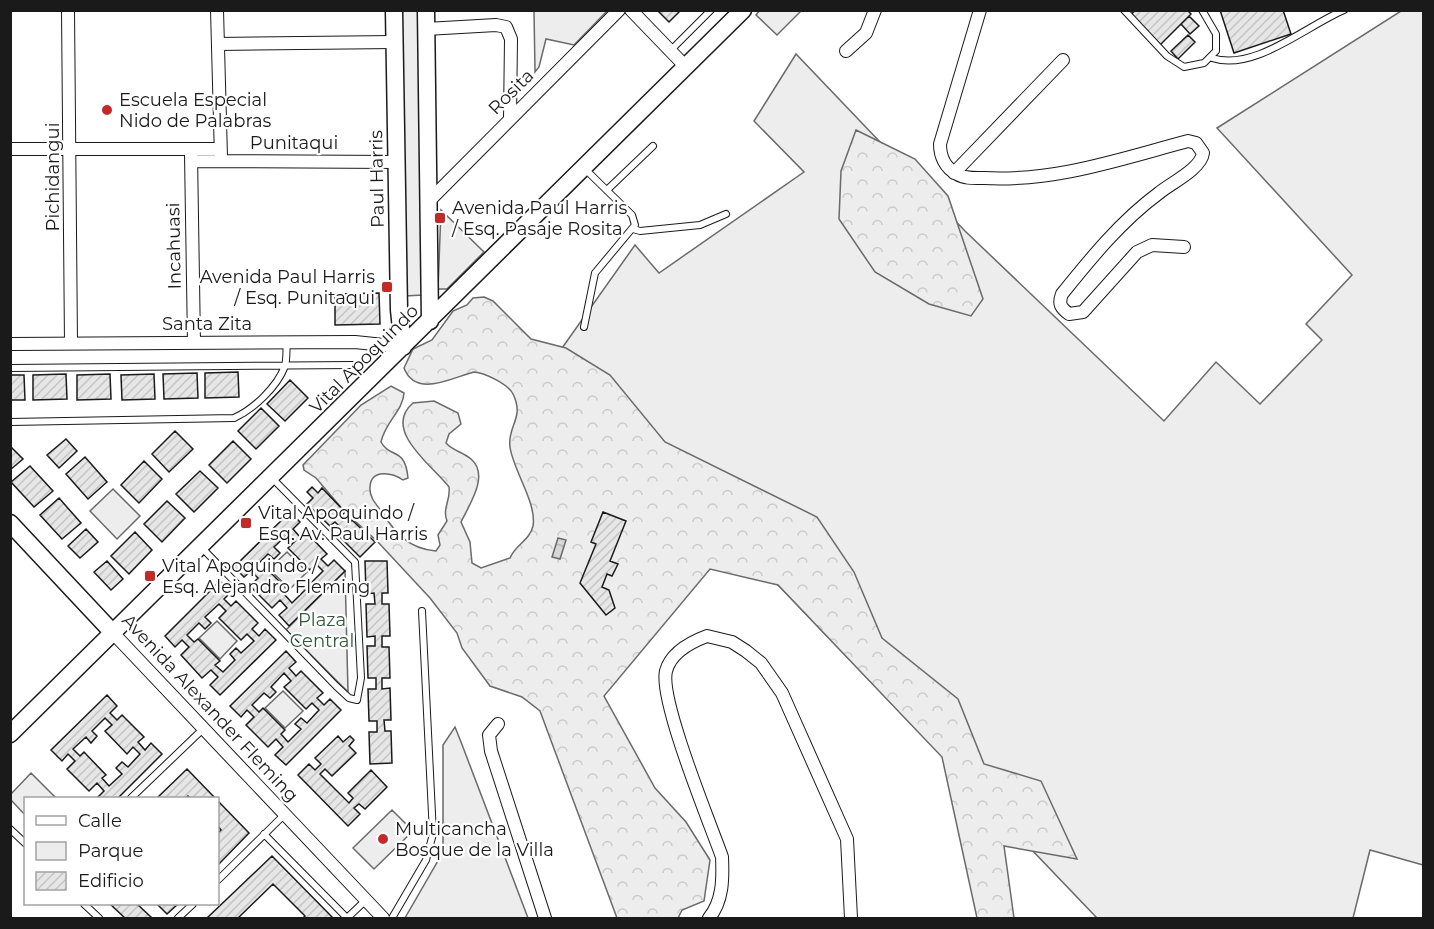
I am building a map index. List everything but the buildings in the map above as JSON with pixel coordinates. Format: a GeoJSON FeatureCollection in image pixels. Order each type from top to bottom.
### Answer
{"type":"FeatureCollection","features":[{"type":"Feature","properties":{"kind":"street","name":"Pichidangui"},"geometry":{"type":"LineString","coordinates":[[69,10],[71,343]]}},
{"type":"Feature","properties":{"kind":"street"},"geometry":{"type":"LineString","coordinates":[[217,10],[220,155]]}},
{"type":"Feature","properties":{"kind":"street","name":"Paul Harris"},"geometry":{"type":"LineString","coordinates":[[394,10],[399,310],[403,347]]}},
{"type":"Feature","properties":{"kind":"street"},"geometry":{"type":"LineString","coordinates":[[426,10],[430,321]]}},
{"type":"Feature","properties":{"kind":"street","name":"Rosita"},"geometry":{"type":"LineString","coordinates":[[429,201],[619,10]]}},
{"type":"Feature","properties":{"kind":"street"},"geometry":{"type":"LineString","coordinates":[[631,10],[686,67]]}},
{"type":"Feature","properties":{"kind":"street","name":"Vital Apoquindo"},"geometry":{"type":"LineString","coordinates":[[10,734],[272,478],[743,10]]}},
{"type":"Feature","properties":{"kind":"street"},"geometry":{"type":"LineString","coordinates":[[846,51],[867,33],[874,10]]}},
{"type":"Feature","properties":{"kind":"street"},"geometry":{"type":"LineString","coordinates":[[980,10],[940,144],[945,164],[954,173],[963,177],[1001,179],[1048,177],[1192,141],[1202,149],[1200,161],[1146,202],[1116,230],[1062,294],[1059,301],[1062,309],[1069,314],[1083,312],[1137,252],[1152,244],[1184,247]]}},
{"type":"Feature","properties":{"kind":"street"},"geometry":{"type":"LineString","coordinates":[[426,28],[496,25],[506,27],[511,39],[510,118]]}},
{"type":"Feature","properties":{"kind":"street"},"geometry":{"type":"LineString","coordinates":[[218,44],[395,42]]}},
{"type":"Feature","properties":{"kind":"street"},"geometry":{"type":"LineString","coordinates":[[954,173],[1063,60]]}},
{"type":"Feature","properties":{"kind":"street","name":"Punitaqui"},"geometry":{"type":"LineString","coordinates":[[10,149],[71,149],[396,162]]}},
{"type":"Feature","properties":{"kind":"street","name":"Incahuasi"},"geometry":{"type":"LineString","coordinates":[[191,155],[194,343]]}},
{"type":"Feature","properties":{"kind":"street","name":"Santa Zita"},"geometry":{"type":"LineString","coordinates":[[10,344],[287,342],[378,343],[403,347]]}},
{"type":"Feature","properties":{"kind":"street","name":"Avenida Alexander Fleming"},"geometry":{"type":"LineString","coordinates":[[10,523],[383,918]]}},
{"type":"Feature","properties":{"kind":"street"},"geometry":{"type":"LineString","coordinates":[[709,918],[717,908],[723,873],[722,857],[686,761],[666,685],[666,671],[670,662],[682,648],[707,636],[732,642],[746,651],[761,663],[782,693],[848,838],[851,918]]}},
{"type":"Feature","properties":{"kind":"street"},"geometry":{"type":"LineString","coordinates":[[498,724],[489,735],[491,752],[545,918]]}},
{"type":"Feature","properties":{"kind":"lane"},"geometry":{"type":"LineString","coordinates":[[670,51],[711,10]]}},
{"type":"Feature","properties":{"kind":"lane"},"geometry":{"type":"LineString","coordinates":[[1124,10],[1175,63],[1184,67],[1194,66],[1212,58],[1224,62],[1241,60],[1295,38],[1344,10]]}},
{"type":"Feature","properties":{"kind":"lane"},"geometry":{"type":"LineString","coordinates":[[1202,10],[1216,34],[1218,43],[1212,58]]}},
{"type":"Feature","properties":{"kind":"lane"},"geometry":{"type":"LineString","coordinates":[[607,190],[652,146]]}},
{"type":"Feature","properties":{"kind":"lane"},"geometry":{"type":"LineString","coordinates":[[584,168],[635,219],[633,229],[596,273],[584,327]]}},
{"type":"Feature","properties":{"kind":"lane"},"geometry":{"type":"LineString","coordinates":[[633,229],[640,231],[700,225],[726,214]]}},
{"type":"Feature","properties":{"kind":"lane"},"geometry":{"type":"LineString","coordinates":[[10,422],[234,418],[254,406],[278,378],[286,364],[287,342]]}},
{"type":"Feature","properties":{"kind":"lane"},"geometry":{"type":"LineString","coordinates":[[10,368],[353,365]]}},
{"type":"Feature","properties":{"kind":"lane"},"geometry":{"type":"LineString","coordinates":[[202,547],[336,686],[349,698],[357,700],[361,678],[355,562],[272,478]]}},
{"type":"Feature","properties":{"kind":"lane"},"geometry":{"type":"LineString","coordinates":[[392,918],[426,861],[433,834],[422,610]]}},
{"type":"Feature","properties":{"kind":"lane"},"geometry":{"type":"LineString","coordinates":[[131,797],[203,729]]}},
{"type":"Feature","properties":{"kind":"lane"},"geometry":{"type":"LineString","coordinates":[[219,879],[284,815]]}},
{"type":"Feature","properties":{"kind":"lane"},"geometry":{"type":"LineString","coordinates":[[10,829],[24,842]]}},
{"type":"Feature","properties":{"kind":"lane"},"geometry":{"type":"LineString","coordinates":[[264,834],[347,918],[365,901]]}},
{"type":"Feature","properties":{"kind":"lane"},"geometry":{"type":"LineString","coordinates":[[86,905],[99,918]]}},
{"type":"Feature","properties":{"kind":"lane"},"geometry":{"type":"LineString","coordinates":[[178,918],[191,905]]}},
{"type":"Feature","properties":{"kind":"green space"},"geometry":{"type":"Polygon","coordinates":[[[534,10],[607,11],[574,45],[546,39],[539,67],[535,72],[534,10]]]}},
{"type":"Feature","properties":{"kind":"green space"},"geometry":{"type":"Polygon","coordinates":[[[760,10],[801,11],[777,35],[756,15],[760,10]]]}},
{"type":"Feature","properties":{"kind":"green space"},"geometry":{"type":"Polygon","coordinates":[[[401,11],[420,11],[423,295],[405,296],[401,11]]]}},
{"type":"Feature","properties":{"kind":"green space"},"geometry":{"type":"Polygon","coordinates":[[[1401,11],[1423,11],[1423,865],[1370,850],[1353,918],[1097,918],[734,539],[555,358],[635,245],[659,273],[804,172],[754,121],[796,54],[965,231],[1164,421],[1216,362],[1260,404],[1322,340],[1306,324],[1352,275],[1217,128],[1401,11]]]}},
{"type":"Feature","properties":{"kind":"green space"},"geometry":{"type":"Polygon","coordinates":[[[856,130],[915,159],[948,196],[983,299],[971,316],[929,304],[875,272],[839,219],[841,171],[856,130]]]}},
{"type":"Feature","properties":{"kind":"green space"},"geometry":{"type":"Polygon","coordinates":[[[441,210],[484,252],[447,289],[438,289],[441,210]]]}},
{"type":"Feature","properties":{"kind":"green space"},"geometry":{"type":"Polygon","coordinates":[[[484,297],[493,301],[531,339],[566,348],[610,375],[665,442],[817,517],[854,572],[882,638],[958,699],[984,764],[1041,781],[1077,859],[1004,846],[1014,918],[977,918],[942,757],[778,585],[710,569],[604,696],[655,788],[686,822],[710,860],[704,901],[682,910],[678,918],[617,918],[540,711],[522,697],[490,686],[462,648],[457,633],[430,598],[377,541],[345,512],[316,478],[304,470],[303,465],[361,405],[391,386],[404,393],[401,405],[386,428],[381,442],[404,461],[408,478],[403,480],[394,475],[378,475],[371,481],[371,494],[392,527],[404,539],[426,550],[436,551],[440,545],[438,535],[447,521],[445,512],[449,487],[413,448],[403,425],[405,414],[413,403],[434,401],[458,413],[461,424],[449,434],[446,443],[471,459],[479,473],[473,499],[461,522],[470,542],[472,563],[481,568],[510,558],[515,549],[526,539],[533,526],[532,507],[515,466],[510,447],[511,433],[517,416],[513,394],[501,383],[479,373],[474,372],[436,384],[426,384],[410,377],[404,368],[413,349],[432,340],[453,311],[467,305],[473,298],[484,297]]]}},
{"type":"Feature","properties":{"kind":"green space"},"geometry":{"type":"Polygon","coordinates":[[[113,489],[140,516],[117,539],[90,511],[113,489]]]}},
{"type":"Feature","properties":{"kind":"green space"},"geometry":{"type":"Polygon","coordinates":[[[287,552],[307,572],[290,589],[269,569],[287,552]]]}},
{"type":"Feature","properties":{"kind":"green space","name":"Plaza Central"},"geometry":{"type":"Polygon","coordinates":[[[345,571],[348,692],[286,630],[345,571]]]}},
{"type":"Feature","properties":{"kind":"green space"},"geometry":{"type":"Polygon","coordinates":[[[217,621],[237,641],[220,659],[199,638],[217,621]]]}},
{"type":"Feature","properties":{"kind":"green space"},"geometry":{"type":"Polygon","coordinates":[[[283,691],[303,711],[285,728],[265,708],[283,691]]]}},
{"type":"Feature","properties":{"kind":"green space"},"geometry":{"type":"Polygon","coordinates":[[[455,727],[528,918],[405,918],[443,852],[443,745],[455,727]]]}},
{"type":"Feature","properties":{"kind":"green space"},"geometry":{"type":"Polygon","coordinates":[[[31,773],[55,797],[24,797],[24,814],[11,800],[11,794],[31,773]]]}},
{"type":"Feature","properties":{"kind":"green space","name":"Multicancha Bosque de la Villa"},"geometry":{"type":"Polygon","coordinates":[[[392,810],[413,831],[374,869],[353,848],[392,810]]]}},
{"type":"Feature","properties":{"kind":"water"},"geometry":{"type":"Polygon","coordinates":[[[558,538],[566,540],[560,559],[552,557],[558,538]]]}},
{"type":"Feature","properties":{"kind":"place","name":"Escuela Especial Nido de Palabras"},"geometry":{"type":"Point","coordinates":[107,110]}},
{"type":"Feature","properties":{"kind":"place","name":"Avenida Paul Harris / Esq. Pasaje Rosita"},"geometry":{"type":"Point","coordinates":[440,218]}},
{"type":"Feature","properties":{"kind":"place","name":"Avenida Paul Harris / Esq. Punitaqui"},"geometry":{"type":"Point","coordinates":[387,287]}},
{"type":"Feature","properties":{"kind":"place","name":"Vital Apoquindo / Esq. Av. Paul Harris"},"geometry":{"type":"Point","coordinates":[246,523]}},
{"type":"Feature","properties":{"kind":"place","name":"Vital Apoquindo / Esq. Alejandro Fleming"},"geometry":{"type":"Point","coordinates":[150,576]}},
{"type":"Feature","properties":{"kind":"place","name":"Multicancha Bosque de la Villa"},"geometry":{"type":"Point","coordinates":[383,839]}}]}
